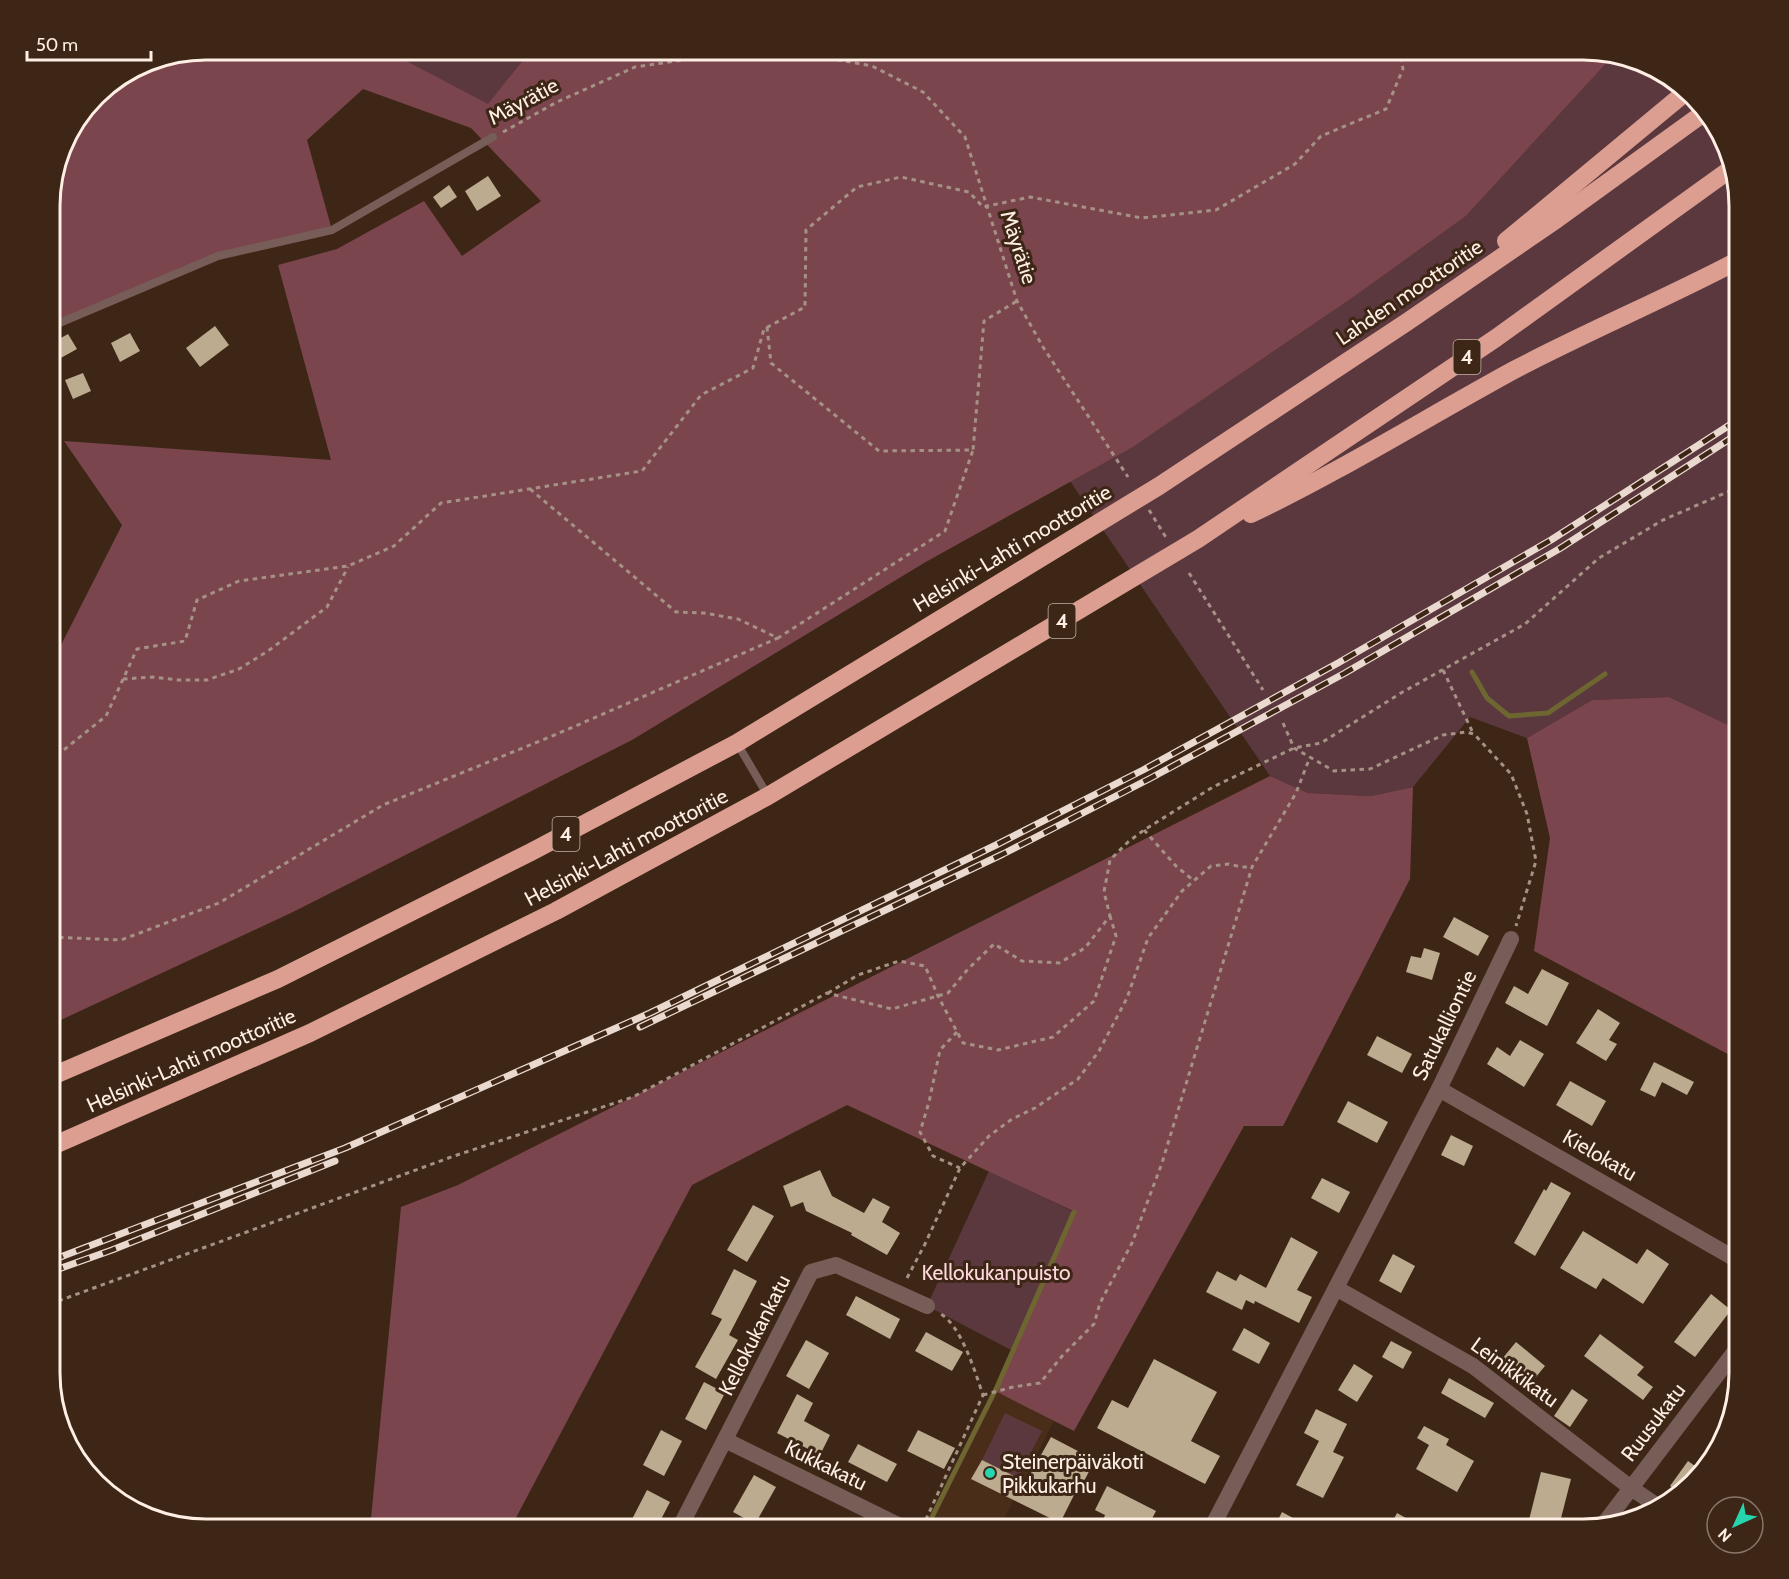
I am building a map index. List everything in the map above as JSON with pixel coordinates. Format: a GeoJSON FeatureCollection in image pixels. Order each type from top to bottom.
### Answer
{"type":"FeatureCollection","features":[{"type":"Feature","properties":{"kind":"highway"},"geometry":{"type":"LineString","coordinates":[[1407,321],[1680,97]]}},
{"type":"Feature","properties":{"kind":"highway","name":"Lahden moottoritie"},"geometry":{"type":"LineString","coordinates":[[1141,505],[1159,486],[1557,219],[1699,117]]}},
{"type":"Feature","properties":{"kind":"highway","name":"4"},"geometry":{"type":"LineString","coordinates":[[1198,539],[1496,338],[1725,173]]}},
{"type":"Feature","properties":{"kind":"highway"},"geometry":{"type":"LineString","coordinates":[[1198,539],[1297,492],[1518,369],[1729,265]]}},
{"type":"Feature","properties":{"kind":"highway","name":"Helsinki-Lahti moottoritie"},"geometry":{"type":"LineString","coordinates":[[60,1073],[278,980],[531,852],[737,743],[1141,505]]}},
{"type":"Feature","properties":{"kind":"highway","name":"Helsinki-Lahti moottoritie"},"geometry":{"type":"LineString","coordinates":[[60,1143],[310,1033],[556,911],[768,796],[1198,539]]}},
{"type":"Feature","properties":{"kind":"street","name":"Satukalliontie"},"geometry":{"type":"LineString","coordinates":[[1217,1519],[1439,1089],[1511,939]]}},
{"type":"Feature","properties":{"kind":"street","name":"Kielokatu"},"geometry":{"type":"LineString","coordinates":[[1439,1089],[1729,1255]]}},
{"type":"Feature","properties":{"kind":"street","name":"Kellokukankatu"},"geometry":{"type":"LineString","coordinates":[[685,1519],[811,1272],[836,1265],[927,1306]]}},
{"type":"Feature","properties":{"kind":"street","name":"Leinikkikatu"},"geometry":{"type":"LineString","coordinates":[[1336,1288],[1473,1366],[1651,1502]]}},
{"type":"Feature","properties":{"kind":"street","name":"Ruusukatu"},"geometry":{"type":"LineString","coordinates":[[1610,1516],[1729,1359]]}},
{"type":"Feature","properties":{"kind":"street","name":"Kukkakatu"},"geometry":{"type":"LineString","coordinates":[[725,1440],[884,1519]]}},
{"type":"Feature","properties":{"kind":"lane","name":"Mäyrätie"},"geometry":{"type":"LineString","coordinates":[[60,323],[218,256],[332,230],[493,137]]}},
{"type":"Feature","properties":{"kind":"lane"},"geometry":{"type":"LineString","coordinates":[[737,743],[768,796]]}},
{"type":"Feature","properties":{"kind":"path","name":"Mäyrätie"},"geometry":{"type":"LineString","coordinates":[[493,137],[557,102],[635,67],[683,60]]}},
{"type":"Feature","properties":{"kind":"path","name":"Mäyrätie"},"geometry":{"type":"LineString","coordinates":[[840,60],[873,66],[923,92],[965,136],[1017,301],[1128,477]]}},
{"type":"Feature","properties":{"kind":"path"},"geometry":{"type":"LineString","coordinates":[[60,753],[106,716],[137,650],[185,641],[197,600],[239,581],[348,566],[394,546],[441,503],[642,471],[701,395],[753,368],[764,328],[805,307],[806,230],[857,187],[901,177],[969,192],[983,207],[1030,197],[1142,218],[1216,210],[1295,164],[1321,136],[1386,109],[1403,69],[1401,60]]}},
{"type":"Feature","properties":{"kind":"path"},"geometry":{"type":"LineString","coordinates":[[60,937],[121,940],[219,903],[383,805],[557,734],[778,638],[945,531],[973,450],[984,321],[1017,301]]}},
{"type":"Feature","properties":{"kind":"path"},"geometry":{"type":"LineString","coordinates":[[767,327],[771,363],[879,451],[973,450]]}},
{"type":"Feature","properties":{"kind":"path"},"geometry":{"type":"LineString","coordinates":[[530,489],[676,612],[704,613],[738,619],[778,638]]}},
{"type":"Feature","properties":{"kind":"path"},"geometry":{"type":"LineString","coordinates":[[60,1300],[454,1156],[633,1097],[858,975],[899,961],[925,966],[963,1043],[998,1050],[1053,1037],[1094,1001],[1116,936],[1104,892],[1110,860],[1128,842],[1213,787],[1294,748],[1321,743],[1401,693],[1525,624],[1599,558],[1663,520],[1729,491]]}},
{"type":"Feature","properties":{"kind":"path"},"geometry":{"type":"LineString","coordinates":[[1141,505],[1167,539]]}},
{"type":"Feature","properties":{"kind":"path"},"geometry":{"type":"LineString","coordinates":[[123,679],[153,677],[207,680],[239,669],[268,651],[327,607],[348,566]]}},
{"type":"Feature","properties":{"kind":"path"},"geometry":{"type":"LineString","coordinates":[[1189,573],[1263,690]]}},
{"type":"Feature","properties":{"kind":"path"},"geometry":{"type":"LineString","coordinates":[[1443,670],[1474,734],[1511,774],[1527,814],[1536,861],[1511,939]]}},
{"type":"Feature","properties":{"kind":"path"},"geometry":{"type":"LineString","coordinates":[[1283,723],[1294,748],[1335,771],[1370,769],[1443,735],[1466,732],[1474,734]]}},
{"type":"Feature","properties":{"kind":"path"},"geometry":{"type":"LineString","coordinates":[[983,1395],[1040,1383],[1063,1355],[1094,1324],[1100,1303],[1132,1243],[1162,1163],[1252,867],[1296,793],[1310,757]]}},
{"type":"Feature","properties":{"kind":"path"},"geometry":{"type":"LineString","coordinates":[[1144,830],[1176,866],[1194,881]]}},
{"type":"Feature","properties":{"kind":"path"},"geometry":{"type":"LineString","coordinates":[[899,1294],[960,1168],[989,1136],[1012,1119],[1035,1108],[1078,1079],[1099,1051],[1127,998],[1148,938],[1182,891],[1211,866],[1229,864],[1252,867]]}},
{"type":"Feature","properties":{"kind":"path"},"geometry":{"type":"LineString","coordinates":[[827,993],[892,1009],[948,993],[968,969],[994,944],[1022,961],[1059,963],[1085,948],[1110,916]]}},
{"type":"Feature","properties":{"kind":"path"},"geometry":{"type":"LineString","coordinates":[[957,1032],[940,1050],[920,1132],[933,1156],[960,1168]]}},
{"type":"Feature","properties":{"kind":"path"},"geometry":{"type":"LineString","coordinates":[[926,1519],[983,1395],[972,1360],[948,1318],[927,1306]]}},
{"type":"Feature","properties":{"kind":"shaded area"},"geometry":{"type":"Polygon","coordinates":[[[405,60],[488,104],[523,60],[1583,60],[1607,62],[1466,216],[1355,296],[1133,447],[924,563],[632,740],[293,912],[60,1020],[60,647],[122,525],[64,441],[331,460],[278,265],[337,249],[424,201],[462,256],[541,201],[471,128],[363,89],[307,140],[332,230],[218,256],[60,323],[60,196],[65,168],[75,141],[90,117],[110,96],[125,85],[150,71],[187,61],[405,60]]]}},
{"type":"Feature","properties":{"kind":"shaded area"},"geometry":{"type":"Polygon","coordinates":[[[1669,697],[1729,725],[1729,1055],[1534,951],[1550,838],[1527,738],[1592,700],[1669,697]]]}},
{"type":"Feature","properties":{"kind":"shaded area"},"geometry":{"type":"Polygon","coordinates":[[[1270,776],[1308,793],[1371,796],[1413,787],[1410,879],[1283,1126],[1244,1126],[1074,1431],[995,1391],[1073,1211],[847,1105],[692,1185],[515,1519],[371,1519],[401,1207],[458,1185],[1270,776]]]}},
{"type":"Feature","properties":{"kind":"shaded area","name":"Steinerpäiväkoti Pikkukarhu"},"geometry":{"type":"Polygon","coordinates":[[[995,1391],[1054,1421],[1004,1519],[929,1519],[995,1391]]]}},
{"type":"Feature","properties":{"kind":"green space"},"geometry":{"type":"Polygon","coordinates":[[[405,60],[523,60],[488,105],[405,60]]]}},
{"type":"Feature","properties":{"kind":"green space"},"geometry":{"type":"Polygon","coordinates":[[[1607,62],[1639,71],[1672,90],[1699,117],[1714,141],[1724,168],[1729,196],[1729,725],[1669,697],[1592,700],[1527,738],[1470,717],[1413,787],[1371,796],[1308,793],[1270,776],[1070,481],[1133,447],[1355,296],[1466,216],[1607,62]]]}},
{"type":"Feature","properties":{"kind":"green space","name":"Kellokukanpuisto"},"geometry":{"type":"Polygon","coordinates":[[[989,1171],[1074,1212],[1013,1351],[927,1306],[989,1171]]]}},
{"type":"Feature","properties":{"kind":"green space"},"geometry":{"type":"Polygon","coordinates":[[[1005,1413],[1042,1431],[1018,1478],[982,1460],[1005,1413]]]}},
{"type":"Feature","properties":{"kind":"building"},"geometry":{"type":"Polygon","coordinates":[[[488,176],[501,196],[477,211],[465,191],[488,176]]]}},
{"type":"Feature","properties":{"kind":"building"},"geometry":{"type":"Polygon","coordinates":[[[449,185],[457,197],[441,208],[433,197],[449,185]]]}},
{"type":"Feature","properties":{"kind":"building"},"geometry":{"type":"Polygon","coordinates":[[[215,326],[229,345],[200,367],[186,348],[215,326]]]}},
{"type":"Feature","properties":{"kind":"building"},"geometry":{"type":"Polygon","coordinates":[[[130,333],[140,351],[120,362],[111,343],[130,333]]]}},
{"type":"Feature","properties":{"kind":"building"},"geometry":{"type":"Polygon","coordinates":[[[68,334],[77,349],[60,358],[60,338],[68,334]]]}},
{"type":"Feature","properties":{"kind":"building"},"geometry":{"type":"Polygon","coordinates":[[[83,373],[91,391],[73,399],[65,380],[83,373]]]}},
{"type":"Feature","properties":{"kind":"building"},"geometry":{"type":"Polygon","coordinates":[[[1454,917],[1489,936],[1478,956],[1443,937],[1454,917]]]}},
{"type":"Feature","properties":{"kind":"building"},"geometry":{"type":"Polygon","coordinates":[[[1424,948],[1440,953],[1432,980],[1406,972],[1411,956],[1421,958],[1424,948]]]}},
{"type":"Feature","properties":{"kind":"building"},"geometry":{"type":"Polygon","coordinates":[[[1542,969],[1569,983],[1547,1026],[1505,1003],[1514,986],[1528,994],[1542,969]]]}},
{"type":"Feature","properties":{"kind":"building"},"geometry":{"type":"Polygon","coordinates":[[[1598,1009],[1620,1023],[1609,1040],[1617,1044],[1606,1061],[1576,1043],[1598,1009]]]}},
{"type":"Feature","properties":{"kind":"building"},"geometry":{"type":"Polygon","coordinates":[[[1377,1036],[1412,1054],[1402,1073],[1367,1055],[1377,1036]]]}},
{"type":"Feature","properties":{"kind":"building"},"geometry":{"type":"Polygon","coordinates":[[[1520,1040],[1544,1054],[1524,1087],[1487,1064],[1497,1047],[1510,1056],[1520,1040]]]}},
{"type":"Feature","properties":{"kind":"building"},"geometry":{"type":"Polygon","coordinates":[[[1654,1062],[1694,1082],[1687,1095],[1662,1082],[1655,1097],[1640,1090],[1654,1062]]]}},
{"type":"Feature","properties":{"kind":"building"},"geometry":{"type":"Polygon","coordinates":[[[1570,1081],[1606,1101],[1592,1126],[1556,1105],[1570,1081]]]}},
{"type":"Feature","properties":{"kind":"building"},"geometry":{"type":"Polygon","coordinates":[[[1348,1101],[1388,1122],[1377,1143],[1337,1122],[1348,1101]]]}},
{"type":"Feature","properties":{"kind":"building"},"geometry":{"type":"Polygon","coordinates":[[[1451,1135],[1473,1146],[1464,1166],[1441,1155],[1451,1135]]]}},
{"type":"Feature","properties":{"kind":"building"},"geometry":{"type":"Polygon","coordinates":[[[820,1170],[832,1196],[864,1213],[873,1198],[890,1207],[882,1222],[900,1233],[887,1255],[851,1235],[852,1233],[806,1211],[803,1202],[791,1207],[783,1186],[820,1170]]]}},
{"type":"Feature","properties":{"kind":"building"},"geometry":{"type":"Polygon","coordinates":[[[1322,1178],[1350,1192],[1339,1213],[1311,1198],[1322,1178]]]}},
{"type":"Feature","properties":{"kind":"building"},"geometry":{"type":"Polygon","coordinates":[[[1551,1182],[1571,1193],[1535,1256],[1514,1243],[1544,1189],[1546,1191],[1551,1182]]]}},
{"type":"Feature","properties":{"kind":"building"},"geometry":{"type":"Polygon","coordinates":[[[753,1205],[774,1216],[747,1262],[727,1250],[753,1205]]]}},
{"type":"Feature","properties":{"kind":"building"},"geometry":{"type":"Polygon","coordinates":[[[1583,1231],[1637,1264],[1647,1249],[1669,1264],[1643,1304],[1603,1278],[1596,1289],[1560,1268],[1583,1231]]]}},
{"type":"Feature","properties":{"kind":"building"},"geometry":{"type":"Polygon","coordinates":[[[1291,1237],[1318,1252],[1297,1290],[1312,1297],[1299,1323],[1255,1301],[1254,1304],[1246,1300],[1242,1310],[1206,1292],[1217,1271],[1236,1281],[1240,1274],[1266,1288],[1291,1237]]]}},
{"type":"Feature","properties":{"kind":"building"},"geometry":{"type":"Polygon","coordinates":[[[1393,1254],[1415,1266],[1401,1293],[1379,1281],[1393,1254]]]}},
{"type":"Feature","properties":{"kind":"building"},"geometry":{"type":"Polygon","coordinates":[[[734,1269],[757,1281],[729,1335],[738,1340],[716,1379],[695,1367],[722,1319],[711,1314],[734,1269]]]}},
{"type":"Feature","properties":{"kind":"building"},"geometry":{"type":"Polygon","coordinates":[[[1711,1294],[1729,1308],[1729,1313],[1695,1357],[1674,1342],[1711,1294]]]}},
{"type":"Feature","properties":{"kind":"building"},"geometry":{"type":"Polygon","coordinates":[[[856,1296],[900,1319],[890,1339],[846,1315],[856,1296]]]}},
{"type":"Feature","properties":{"kind":"building"},"geometry":{"type":"Polygon","coordinates":[[[1244,1328],[1270,1343],[1259,1364],[1232,1350],[1244,1328]]]}},
{"type":"Feature","properties":{"kind":"building"},"geometry":{"type":"Polygon","coordinates":[[[926,1332],[963,1352],[952,1371],[915,1351],[926,1332]]]}},
{"type":"Feature","properties":{"kind":"building"},"geometry":{"type":"Polygon","coordinates":[[[1600,1334],[1644,1367],[1637,1375],[1653,1387],[1643,1400],[1584,1356],[1600,1334]]]}},
{"type":"Feature","properties":{"kind":"building"},"geometry":{"type":"Polygon","coordinates":[[[806,1340],[829,1353],[809,1389],[786,1376],[806,1340]]]}},
{"type":"Feature","properties":{"kind":"building"},"geometry":{"type":"Polygon","coordinates":[[[1391,1341],[1412,1352],[1403,1369],[1382,1357],[1391,1341]]]}},
{"type":"Feature","properties":{"kind":"building"},"geometry":{"type":"Polygon","coordinates":[[[1516,1342],[1545,1366],[1531,1383],[1502,1359],[1516,1342]]]}},
{"type":"Feature","properties":{"kind":"building"},"geometry":{"type":"Polygon","coordinates":[[[1154,1359],[1217,1392],[1191,1441],[1220,1456],[1205,1484],[1097,1428],[1112,1400],[1128,1408],[1154,1359]]]}},
{"type":"Feature","properties":{"kind":"building"},"geometry":{"type":"Polygon","coordinates":[[[1354,1364],[1373,1376],[1357,1402],[1338,1390],[1354,1364]]]}},
{"type":"Feature","properties":{"kind":"building"},"geometry":{"type":"Polygon","coordinates":[[[1449,1378],[1494,1403],[1485,1418],[1441,1393],[1449,1378]]]}},
{"type":"Feature","properties":{"kind":"building"},"geometry":{"type":"Polygon","coordinates":[[[704,1382],[725,1393],[706,1430],[685,1419],[704,1382]]]}},
{"type":"Feature","properties":{"kind":"building"},"geometry":{"type":"Polygon","coordinates":[[[1572,1389],[1588,1400],[1570,1427],[1554,1416],[1572,1389]]]}},
{"type":"Feature","properties":{"kind":"building"},"geometry":{"type":"Polygon","coordinates":[[[797,1394],[813,1403],[804,1421],[830,1435],[820,1455],[777,1433],[797,1394]]]}},
{"type":"Feature","properties":{"kind":"building"},"geometry":{"type":"Polygon","coordinates":[[[1316,1409],[1347,1424],[1333,1452],[1344,1457],[1323,1498],[1296,1485],[1319,1441],[1304,1433],[1316,1409]]]}},
{"type":"Feature","properties":{"kind":"building"},"geometry":{"type":"Polygon","coordinates":[[[1424,1426],[1449,1439],[1446,1445],[1474,1461],[1457,1492],[1416,1469],[1429,1445],[1417,1438],[1424,1426]]]}},
{"type":"Feature","properties":{"kind":"building"},"geometry":{"type":"Polygon","coordinates":[[[661,1430],[682,1441],[664,1476],[643,1465],[661,1430]]]}},
{"type":"Feature","properties":{"kind":"building"},"geometry":{"type":"Polygon","coordinates":[[[918,1430],[955,1448],[944,1469],[907,1451],[918,1430]]]}},
{"type":"Feature","properties":{"kind":"building"},"geometry":{"type":"Polygon","coordinates":[[[1051,1437],[1095,1460],[1083,1483],[1081,1481],[1062,1519],[1052,1519],[971,1479],[982,1460],[1026,1482],[1051,1437]]]}},
{"type":"Feature","properties":{"kind":"building"},"geometry":{"type":"Polygon","coordinates":[[[858,1444],[897,1464],[887,1482],[848,1462],[858,1444]]]}},
{"type":"Feature","properties":{"kind":"building"},"geometry":{"type":"Polygon","coordinates":[[[1688,1461],[1695,1466],[1673,1488],[1670,1486],[1688,1461]]]}},
{"type":"Feature","properties":{"kind":"building"},"geometry":{"type":"Polygon","coordinates":[[[1541,1472],[1571,1479],[1561,1519],[1529,1519],[1541,1472]]]}},
{"type":"Feature","properties":{"kind":"building"},"geometry":{"type":"Polygon","coordinates":[[[754,1475],[776,1487],[758,1519],[746,1519],[733,1512],[754,1475]]]}},
{"type":"Feature","properties":{"kind":"building"},"geometry":{"type":"Polygon","coordinates":[[[1107,1486],[1156,1511],[1152,1519],[1103,1519],[1105,1515],[1095,1510],[1107,1486]]]}},
{"type":"Feature","properties":{"kind":"building"},"geometry":{"type":"Polygon","coordinates":[[[647,1490],[670,1502],[661,1519],[632,1519],[647,1490]]]}},
{"type":"Feature","properties":{"kind":"building"},"geometry":{"type":"Polygon","coordinates":[[[1282,1512],[1295,1519],[1278,1519],[1282,1512]]]}},
{"type":"Feature","properties":{"kind":"building"},"geometry":{"type":"Polygon","coordinates":[[[1397,1513],[1408,1519],[1394,1519],[1397,1513]]]}},
{"type":"Feature","properties":{"kind":"waterway"},"geometry":{"type":"LineString","coordinates":[[1472,672],[1487,698],[1509,716],[1548,713],[1605,674]]}},
{"type":"Feature","properties":{"kind":"waterway"},"geometry":{"type":"LineString","coordinates":[[931,1519],[997,1387],[1074,1212]]}},
{"type":"Feature","properties":{"kind":"railway"},"geometry":{"type":"LineString","coordinates":[[60,1257],[345,1148],[650,1013],[996,845],[1143,770],[1338,663],[1551,540],[1729,425]]}},
{"type":"Feature","properties":{"kind":"railway"},"geometry":{"type":"LineString","coordinates":[[640,1027],[1003,854],[1149,779],[1345,673],[1559,549],[1729,439]]}},
{"type":"Feature","properties":{"kind":"railway"},"geometry":{"type":"LineString","coordinates":[[60,1268],[335,1161]]}},
{"type":"Feature","properties":{"kind":"place","name":"Steinerpäiväkoti Pikkukarhu"},"geometry":{"type":"Point","coordinates":[990,1473]}}]}
